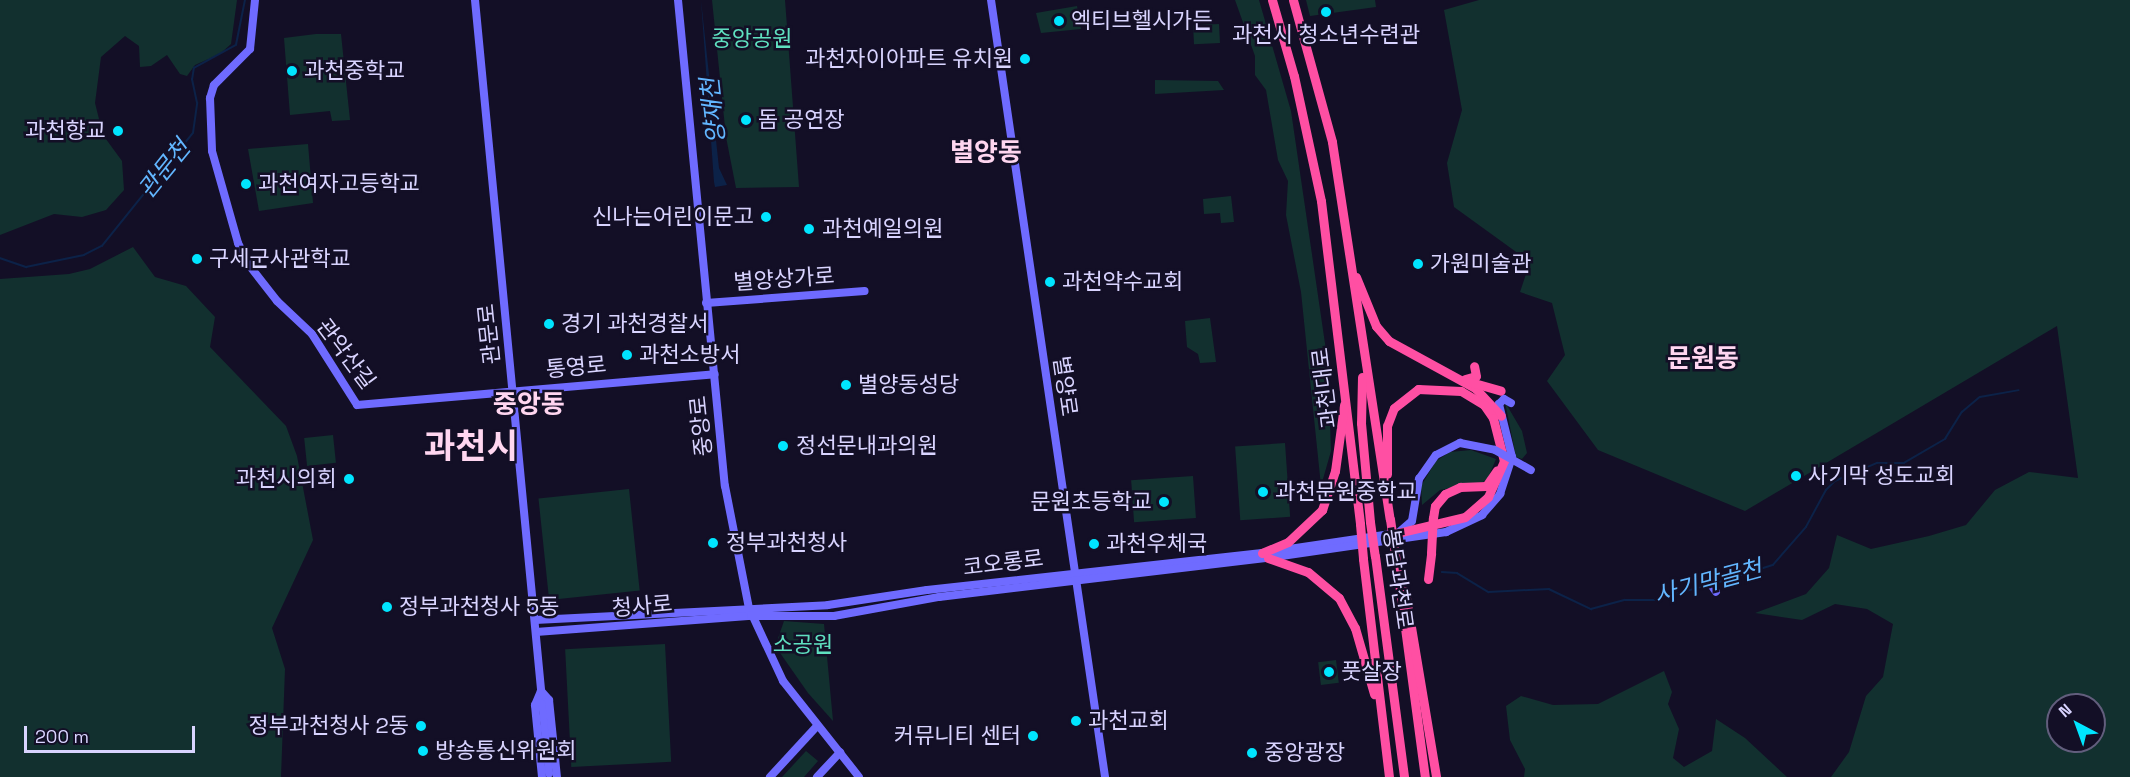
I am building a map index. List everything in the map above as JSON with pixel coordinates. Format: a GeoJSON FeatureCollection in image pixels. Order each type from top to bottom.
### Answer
{"type":"FeatureCollection","features":[{"type":"Feature","properties":{"kind":"highway","name":"과천대로"},"geometry":{"type":"LineString","coordinates":[[1272,0],[1294,76],[1321,201],[1389,777]]}},
{"type":"Feature","properties":{"kind":"highway","name":"과천대로"},"geometry":{"type":"LineString","coordinates":[[1293,0],[1332,142],[1362,350],[1400,581]]}},
{"type":"Feature","properties":{"kind":"highway"},"geometry":{"type":"LineString","coordinates":[[1350,261],[1376,326],[1389,341],[1459,380],[1490,401],[1501,416]]}},
{"type":"Feature","properties":{"kind":"highway","name":"봉담과천로"},"geometry":{"type":"LineString","coordinates":[[1362,350],[1361,423],[1370,522],[1404,777]]}},
{"type":"Feature","properties":{"kind":"highway"},"geometry":{"type":"LineString","coordinates":[[1459,380],[1476,376],[1474,366]]}},
{"type":"Feature","properties":{"kind":"highway"},"geometry":{"type":"LineString","coordinates":[[1459,380],[1501,391]]}},
{"type":"Feature","properties":{"kind":"highway"},"geometry":{"type":"LineString","coordinates":[[1390,519],[1387,426],[1394,408],[1418,389],[1448,388],[1472,396],[1493,418],[1502,471],[1478,508],[1447,522],[1398,533]]}},
{"type":"Feature","properties":{"kind":"highway"},"geometry":{"type":"LineString","coordinates":[[1265,555],[1288,542],[1322,510],[1335,471],[1345,400]]}},
{"type":"Feature","properties":{"kind":"highway"},"geometry":{"type":"LineString","coordinates":[[1428,579],[1435,506],[1452,490],[1486,486],[1499,465],[1499,448]]}},
{"type":"Feature","properties":{"kind":"highway"},"geometry":{"type":"LineString","coordinates":[[1431,553],[1439,564]]}},
{"type":"Feature","properties":{"kind":"highway"},"geometry":{"type":"LineString","coordinates":[[1265,555],[1308,572],[1339,598],[1354,628],[1380,713]]}},
{"type":"Feature","properties":{"kind":"highway"},"geometry":{"type":"LineString","coordinates":[[1400,581],[1425,777]]}},
{"type":"Feature","properties":{"kind":"highway"},"geometry":{"type":"LineString","coordinates":[[1400,581],[1409,603],[1436,777]]}},
{"type":"Feature","properties":{"kind":"street","name":"관악산길"},"geometry":{"type":"LineString","coordinates":[[255,0],[250,49],[214,85],[208,114],[212,151],[238,243],[249,265],[277,301],[312,334],[357,405],[512,391]]}},
{"type":"Feature","properties":{"kind":"street","name":"관문로"},"geometry":{"type":"LineString","coordinates":[[476,0],[535,620],[545,775]]}},
{"type":"Feature","properties":{"kind":"street","name":"중앙로"},"geometry":{"type":"LineString","coordinates":[[678,0],[725,486],[750,612],[783,681],[859,777]]}},
{"type":"Feature","properties":{"kind":"street","name":"별양로"},"geometry":{"type":"LineString","coordinates":[[991,0],[1073,572],[1105,777]]}},
{"type":"Feature","properties":{"kind":"street","name":"별양상가로"},"geometry":{"type":"LineString","coordinates":[[706,303],[864,291]]}},
{"type":"Feature","properties":{"kind":"street","name":"통영로"},"geometry":{"type":"LineString","coordinates":[[512,391],[714,374]]}},
{"type":"Feature","properties":{"kind":"street"},"geometry":{"type":"LineString","coordinates":[[750,612],[834,616],[939,597],[1075,583],[1465,526],[1491,505],[1509,476],[1510,439],[1501,416],[1501,400],[1511,403]]}},
{"type":"Feature","properties":{"kind":"street"},"geometry":{"type":"LineString","coordinates":[[1265,555],[1398,533],[1412,521],[1419,479],[1436,455],[1460,443],[1499,448],[1531,470]]}},
{"type":"Feature","properties":{"kind":"street","name":"코오롱로"},"geometry":{"type":"LineString","coordinates":[[750,612],[828,605],[1073,572],[1265,555]]}},
{"type":"Feature","properties":{"kind":"street","name":"청사로"},"geometry":{"type":"LineString","coordinates":[[535,620],[750,612]]}},
{"type":"Feature","properties":{"kind":"street","name":"청사로"},"geometry":{"type":"LineString","coordinates":[[536,632],[750,612]]}},
{"type":"Feature","properties":{"kind":"street"},"geometry":{"type":"LineString","coordinates":[[541,691],[549,700],[557,777]]}},
{"type":"Feature","properties":{"kind":"street"},"geometry":{"type":"LineString","coordinates":[[770,777],[817,726]]}},
{"type":"Feature","properties":{"kind":"street"},"geometry":{"type":"LineString","coordinates":[[817,777],[840,752]]}},
{"type":"Feature","properties":{"kind":"green space"},"geometry":{"type":"Polygon","coordinates":[[[0,0],[237,0],[231,44],[220,54],[195,65],[187,76],[180,74],[167,55],[151,66],[140,67],[139,46],[125,36],[101,57],[95,103],[103,135],[122,161],[124,190],[106,210],[82,217],[54,214],[0,235],[0,0]]]}},
{"type":"Feature","properties":{"kind":"green space","name":"중앙공원"},"geometry":{"type":"Polygon","coordinates":[[[712,0],[785,0],[799,187],[736,188],[726,137],[712,0]]]}},
{"type":"Feature","properties":{"kind":"green space"},"geometry":{"type":"Polygon","coordinates":[[[1235,0],[1259,0],[1291,111],[1328,364],[1331,451],[1321,486],[1301,292],[1286,215],[1288,181],[1278,160],[1266,90],[1255,75],[1255,56],[1235,0]]]}},
{"type":"Feature","properties":{"kind":"green space","name":"과천시 청소년수련관"},"geometry":{"type":"Polygon","coordinates":[[[1306,0],[1375,0],[1376,7],[1310,16],[1306,0]]]}},
{"type":"Feature","properties":{"kind":"green space"},"geometry":{"type":"Polygon","coordinates":[[[1479,0],[2130,0],[2130,777],[1831,777],[1849,752],[1866,696],[1883,677],[1893,624],[1867,609],[1835,604],[1802,620],[1755,613],[1806,594],[1829,568],[1837,535],[1871,549],[1929,536],[1966,525],[1995,490],[2029,472],[2078,478],[2057,326],[1745,511],[1598,450],[1547,381],[1565,355],[1552,303],[1520,292],[1530,262],[1454,207],[1447,163],[1462,110],[1444,10],[1479,0]]]}},
{"type":"Feature","properties":{"kind":"green space","name":"엑티브헬시가든"},"geometry":{"type":"Polygon","coordinates":[[[1077,6],[1081,29],[1041,33],[1036,13],[1077,6]]]}},
{"type":"Feature","properties":{"kind":"green space"},"geometry":{"type":"Polygon","coordinates":[[[1219,24],[1220,43],[1194,44],[1193,25],[1219,24]]]}},
{"type":"Feature","properties":{"kind":"green space"},"geometry":{"type":"Polygon","coordinates":[[[341,34],[350,120],[332,121],[330,111],[290,115],[284,38],[341,34]]]}},
{"type":"Feature","properties":{"kind":"green space"},"geometry":{"type":"Polygon","coordinates":[[[1155,80],[1218,81],[1224,90],[1155,94],[1155,80]]]}},
{"type":"Feature","properties":{"kind":"green space"},"geometry":{"type":"Polygon","coordinates":[[[308,144],[313,203],[259,211],[248,149],[308,144]]]}},
{"type":"Feature","properties":{"kind":"green space"},"geometry":{"type":"Polygon","coordinates":[[[1231,196],[1234,222],[1221,223],[1220,213],[1204,214],[1203,199],[1231,196]]]}},
{"type":"Feature","properties":{"kind":"green space"},"geometry":{"type":"Polygon","coordinates":[[[133,247],[155,277],[186,286],[215,317],[210,347],[286,426],[297,456],[313,540],[272,628],[285,669],[281,777],[0,777],[0,279],[69,274],[90,269],[133,247]]]}},
{"type":"Feature","properties":{"kind":"green space"},"geometry":{"type":"Polygon","coordinates":[[[1210,318],[1216,362],[1200,363],[1198,354],[1187,347],[1185,321],[1210,318]]]}},
{"type":"Feature","properties":{"kind":"green space"},"geometry":{"type":"Polygon","coordinates":[[[1505,402],[1522,431],[1527,453],[1522,459],[1516,457],[1505,402]]]}},
{"type":"Feature","properties":{"kind":"green space"},"geometry":{"type":"Polygon","coordinates":[[[333,435],[336,463],[307,466],[304,438],[333,435]]]}},
{"type":"Feature","properties":{"kind":"green space"},"geometry":{"type":"Polygon","coordinates":[[[1285,443],[1290,517],[1240,520],[1235,446],[1285,443]]]}},
{"type":"Feature","properties":{"kind":"green space"},"geometry":{"type":"Polygon","coordinates":[[[1471,450],[1496,459],[1488,478],[1483,482],[1440,490],[1422,505],[1421,486],[1436,461],[1450,452],[1471,450]]]}},
{"type":"Feature","properties":{"kind":"green space"},"geometry":{"type":"Polygon","coordinates":[[[1193,476],[1196,518],[1134,522],[1131,480],[1193,476]]]}},
{"type":"Feature","properties":{"kind":"green space"},"geometry":{"type":"Polygon","coordinates":[[[629,489],[640,590],[549,600],[538,499],[629,489]]]}},
{"type":"Feature","properties":{"kind":"green space","name":"소공원"},"geometry":{"type":"Polygon","coordinates":[[[784,621],[824,624],[833,721],[808,693],[778,650],[776,644],[784,621]]]}},
{"type":"Feature","properties":{"kind":"green space"},"geometry":{"type":"Polygon","coordinates":[[[665,644],[671,762],[571,767],[565,649],[665,644]]]}},
{"type":"Feature","properties":{"kind":"green space","name":"풋살장"},"geometry":{"type":"Polygon","coordinates":[[[1336,660],[1339,683],[1321,685],[1318,662],[1336,660]]]}},
{"type":"Feature","properties":{"kind":"green space"},"geometry":{"type":"Polygon","coordinates":[[[1664,671],[1672,692],[1668,704],[1679,729],[1673,758],[1684,767],[1712,751],[1716,719],[1745,738],[1787,777],[1524,777],[1525,769],[1510,740],[1506,706],[1521,696],[1553,705],[1598,704],[1664,671]]]}},
{"type":"Feature","properties":{"kind":"green space"},"geometry":{"type":"Polygon","coordinates":[[[806,751],[818,761],[804,777],[782,777],[806,751]]]}},
{"type":"Feature","properties":{"kind":"water"},"geometry":{"type":"Polygon","coordinates":[[[701,0],[719,168],[727,185],[715,187],[714,182],[701,0]]]}},
{"type":"Feature","properties":{"kind":"waterway","name":"관문천"},"geometry":{"type":"LineString","coordinates":[[0,258],[26,267],[84,255],[102,246],[193,133],[197,103],[192,80],[194,68],[236,45],[245,0]]}},
{"type":"Feature","properties":{"kind":"waterway","name":"사기막골천"},"geometry":{"type":"LineString","coordinates":[[1713,584],[1773,565],[1806,527],[1826,490],[1835,481],[1877,463],[1904,463],[1945,439],[1962,412],[1980,397],[2018,390]]}},
{"type":"Feature","properties":{"kind":"waterway","name":"사기막골천"},"geometry":{"type":"LineString","coordinates":[[1442,572],[1457,573],[1489,592],[1549,589],[1591,609],[1625,600],[1654,600],[1708,585]]}},
{"type":"Feature","properties":{"kind":"place","name":"과천시 청소년수련관"},"geometry":{"type":"Point","coordinates":[1326,12]}},
{"type":"Feature","properties":{"kind":"place","name":"엑티브헬시가든"},"geometry":{"type":"Point","coordinates":[1059,21]}},
{"type":"Feature","properties":{"kind":"place","name":"과천자이아파트 유치원"},"geometry":{"type":"Point","coordinates":[1025,59]}},
{"type":"Feature","properties":{"kind":"place","name":"과천중학교"},"geometry":{"type":"Point","coordinates":[292,71]}},
{"type":"Feature","properties":{"kind":"place","name":"돔 공연장"},"geometry":{"type":"Point","coordinates":[746,120]}},
{"type":"Feature","properties":{"kind":"place","name":"과천향교"},"geometry":{"type":"Point","coordinates":[118,131]}},
{"type":"Feature","properties":{"kind":"place","name":"과천여자고등학교"},"geometry":{"type":"Point","coordinates":[246,184]}},
{"type":"Feature","properties":{"kind":"place","name":"신나는어린이문고"},"geometry":{"type":"Point","coordinates":[766,217]}},
{"type":"Feature","properties":{"kind":"place","name":"과천예일의원"},"geometry":{"type":"Point","coordinates":[809,229]}},
{"type":"Feature","properties":{"kind":"place","name":"구세군사관학교"},"geometry":{"type":"Point","coordinates":[197,259]}},
{"type":"Feature","properties":{"kind":"place","name":"가원미술관"},"geometry":{"type":"Point","coordinates":[1418,264]}},
{"type":"Feature","properties":{"kind":"place","name":"과천약수교회"},"geometry":{"type":"Point","coordinates":[1050,282]}},
{"type":"Feature","properties":{"kind":"place","name":"경기 과천경찰서"},"geometry":{"type":"Point","coordinates":[549,324]}},
{"type":"Feature","properties":{"kind":"place","name":"과천소방서"},"geometry":{"type":"Point","coordinates":[627,355]}},
{"type":"Feature","properties":{"kind":"place","name":"별양동성당"},"geometry":{"type":"Point","coordinates":[846,385]}},
{"type":"Feature","properties":{"kind":"place","name":"정선문내과의원"},"geometry":{"type":"Point","coordinates":[783,446]}},
{"type":"Feature","properties":{"kind":"place","name":"사기막 성도교회"},"geometry":{"type":"Point","coordinates":[1796,476]}},
{"type":"Feature","properties":{"kind":"place","name":"과천시의회"},"geometry":{"type":"Point","coordinates":[349,479]}},
{"type":"Feature","properties":{"kind":"place","name":"과천문원중학교"},"geometry":{"type":"Point","coordinates":[1263,492]}},
{"type":"Feature","properties":{"kind":"place","name":"문원초등학교"},"geometry":{"type":"Point","coordinates":[1164,502]}},
{"type":"Feature","properties":{"kind":"place","name":"정부과천청사"},"geometry":{"type":"Point","coordinates":[713,543]}},
{"type":"Feature","properties":{"kind":"place","name":"과천우체국"},"geometry":{"type":"Point","coordinates":[1094,544]}},
{"type":"Feature","properties":{"kind":"place","name":"정부과천청사 5동"},"geometry":{"type":"Point","coordinates":[387,607]}},
{"type":"Feature","properties":{"kind":"place","name":"풋살장"},"geometry":{"type":"Point","coordinates":[1329,672]}},
{"type":"Feature","properties":{"kind":"place","name":"과천교회"},"geometry":{"type":"Point","coordinates":[1076,721]}},
{"type":"Feature","properties":{"kind":"place","name":"정부과천청사 2동"},"geometry":{"type":"Point","coordinates":[421,726]}},
{"type":"Feature","properties":{"kind":"place","name":"커뮤니티 센터"},"geometry":{"type":"Point","coordinates":[1033,736]}},
{"type":"Feature","properties":{"kind":"place","name":"방송통신위원회"},"geometry":{"type":"Point","coordinates":[423,751]}},
{"type":"Feature","properties":{"kind":"place","name":"중앙광장"},"geometry":{"type":"Point","coordinates":[1252,753]}},
{"type":"Feature","properties":{"kind":"district","name":"별양동"},"geometry":{"type":"Point","coordinates":[986,153]}},
{"type":"Feature","properties":{"kind":"district","name":"문원동"},"geometry":{"type":"Point","coordinates":[1703,359]}},
{"type":"Feature","properties":{"kind":"district","name":"중앙동"},"geometry":{"type":"Point","coordinates":[529,405]}},
{"type":"Feature","properties":{"kind":"district","name":"과천시"},"geometry":{"type":"Point","coordinates":[471,447]}},
{"type":"Feature","properties":{"kind":"water label","name":"양재천"},"geometry":{"type":"Point","coordinates":[713,111]}}]}
